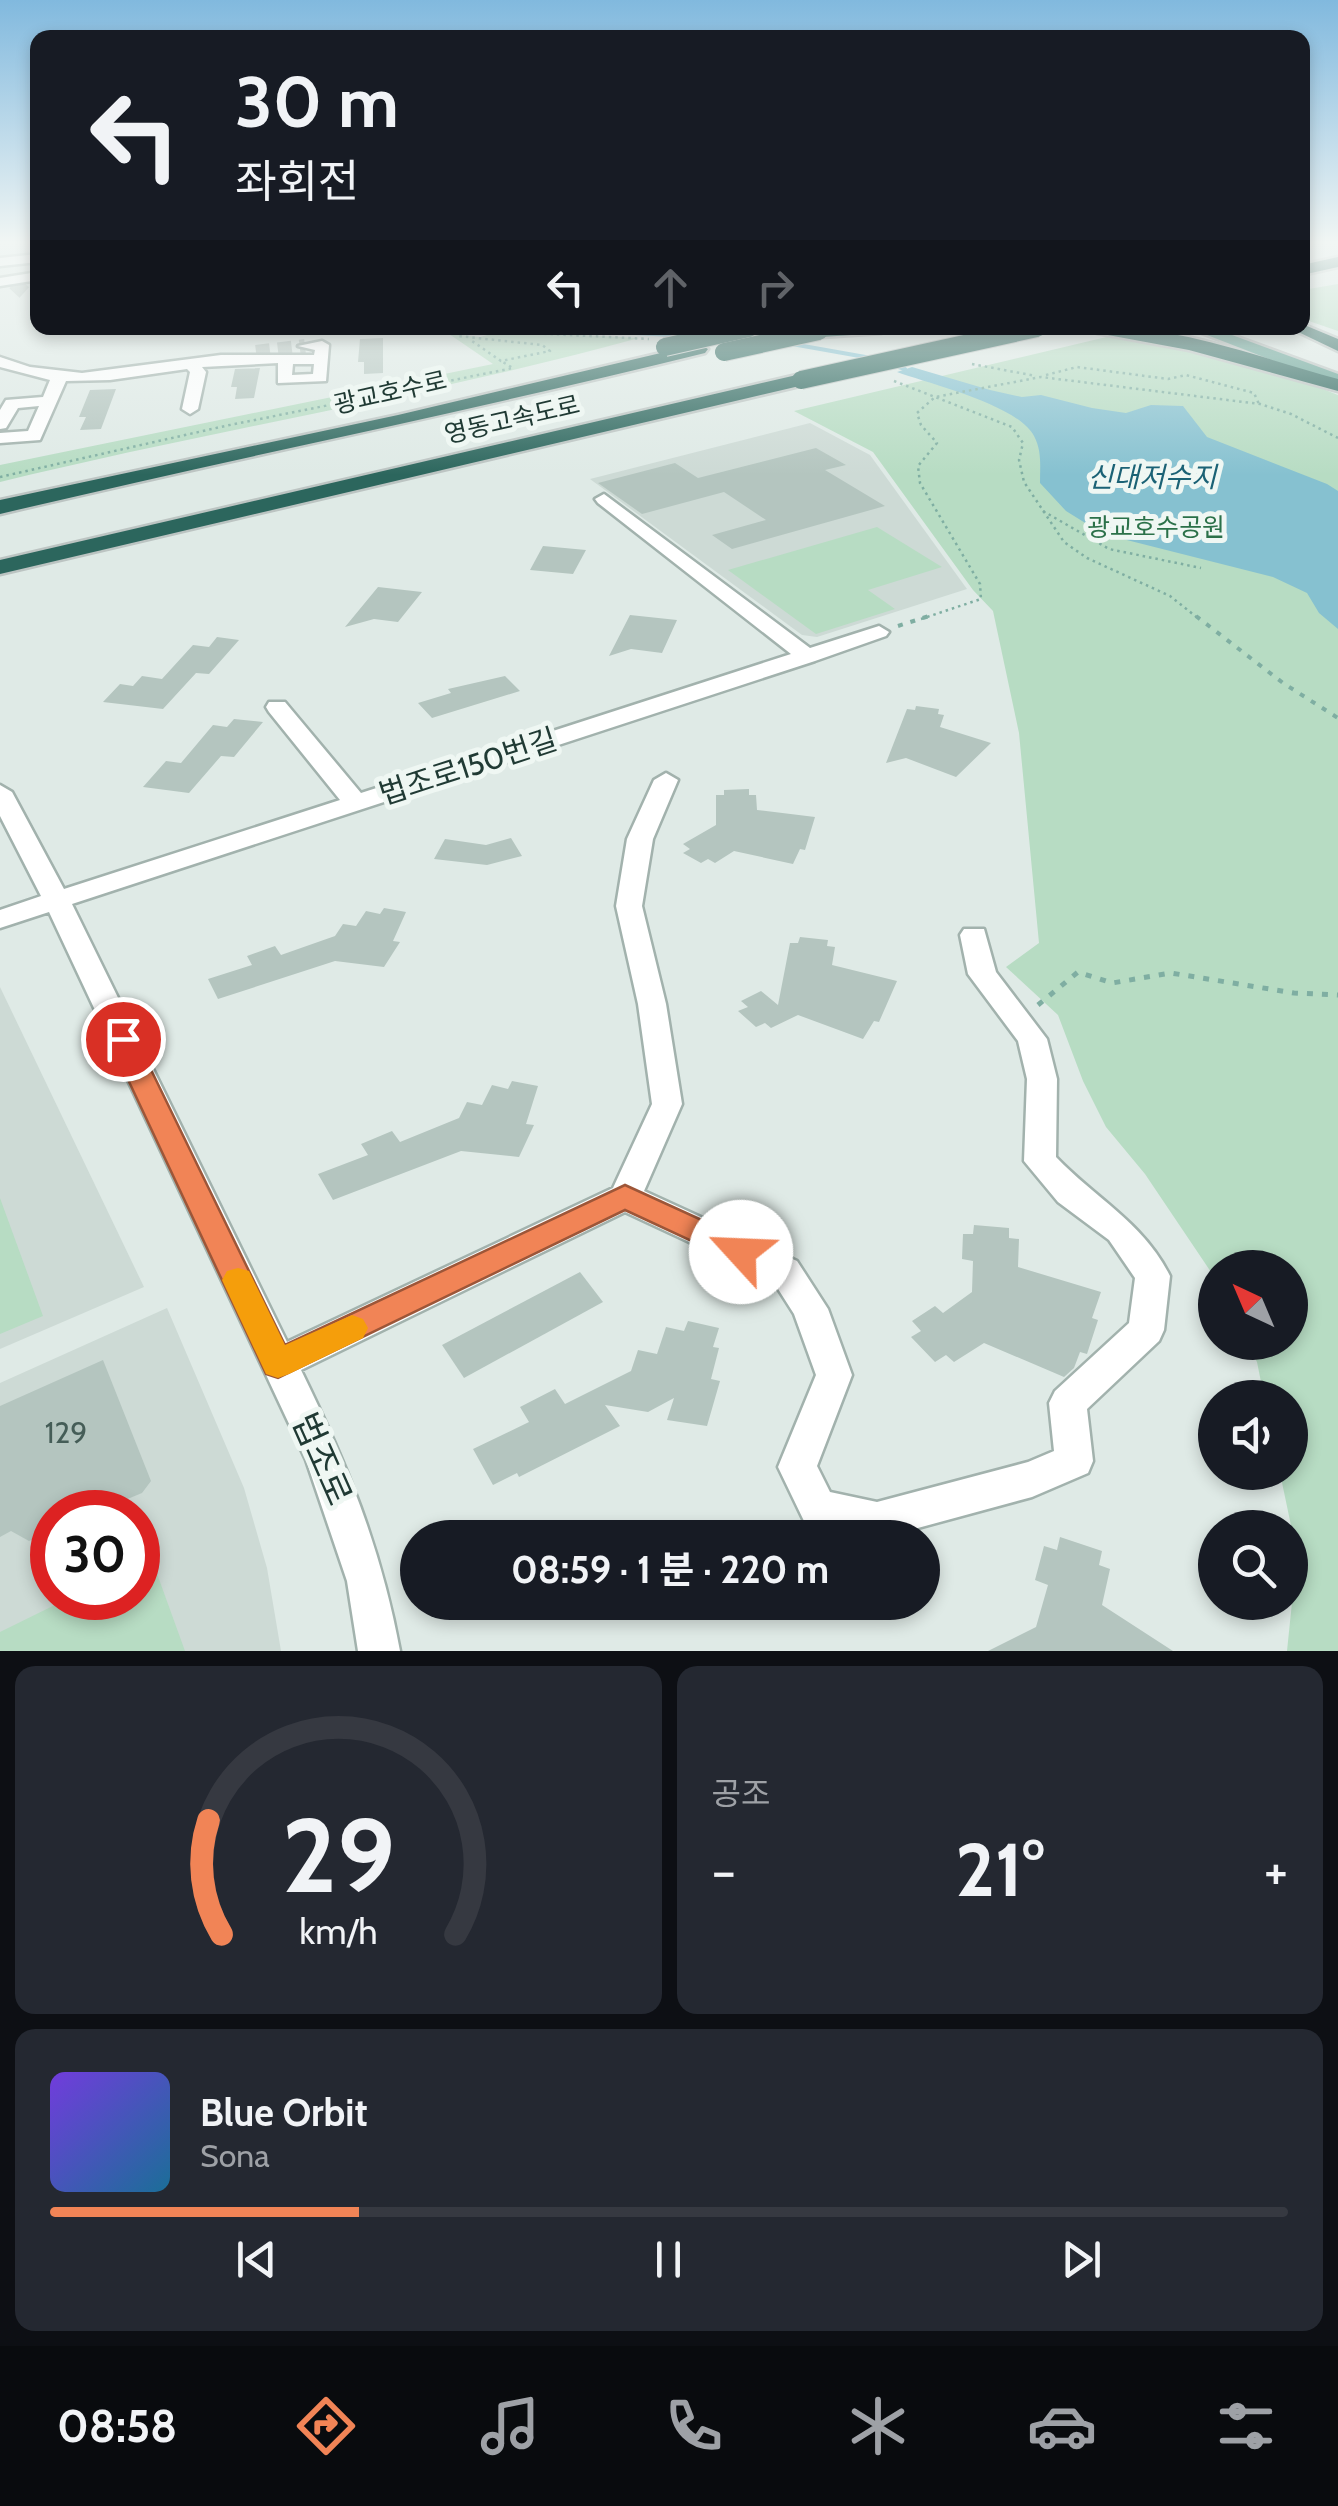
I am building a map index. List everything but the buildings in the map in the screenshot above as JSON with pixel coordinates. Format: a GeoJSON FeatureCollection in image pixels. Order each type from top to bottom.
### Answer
{"type":"FeatureCollection","features":[{"type":"Feature","properties":{"kind":"highway"},"geometry":{"type":"LineString","coordinates":[[1310,333],[1338,346]]}},
{"type":"Feature","properties":{"kind":"highway"},"geometry":{"type":"LineString","coordinates":[[694,342],[702,335]]}},
{"type":"Feature","properties":{"kind":"highway"},"geometry":{"type":"LineString","coordinates":[[374,408],[638,346],[694,342],[709,335]]}},
{"type":"Feature","properties":{"kind":"highway","name":"광교호수로"},"geometry":{"type":"LineString","coordinates":[[0,491],[720,335]]}},
{"type":"Feature","properties":{"kind":"highway","name":"광교호수로"},"geometry":{"type":"LineString","coordinates":[[0,507],[170,467],[398,421],[694,342],[763,335]]}},
{"type":"Feature","properties":{"kind":"highway"},"geometry":{"type":"LineString","coordinates":[[398,421],[487,407],[782,335]]}},
{"type":"Feature","properties":{"kind":"highway","name":"영동고속도로"},"geometry":{"type":"LineString","coordinates":[[0,567],[957,335]]}},
{"type":"Feature","properties":{"kind":"highway","name":"영동고속도로"},"geometry":{"type":"LineString","coordinates":[[0,552],[793,376],[1001,335]]}},
{"type":"Feature","properties":{"kind":"highway"},"geometry":{"type":"LineString","coordinates":[[1138,335],[1191,344],[1338,382]]}},
{"type":"Feature","properties":{"kind":"main road"},"geometry":{"type":"LineString","coordinates":[[1216,335],[1338,382]]}},
{"type":"Feature","properties":{"kind":"main road"},"geometry":{"type":"LineString","coordinates":[[1246,335],[1338,368]]}},
{"type":"Feature","properties":{"kind":"street"},"geometry":{"type":"LineString","coordinates":[[0,362],[60,376],[129,375],[192,364],[229,351],[286,360],[284,380],[321,378],[322,345],[305,346]]}},
{"type":"Feature","properties":{"kind":"street"},"geometry":{"type":"LineString","coordinates":[[190,409],[198,372],[192,364]]}},
{"type":"Feature","properties":{"kind":"street"},"geometry":{"type":"LineString","coordinates":[[0,378],[24,370]]}},
{"type":"Feature","properties":{"kind":"street"},"geometry":{"type":"LineString","coordinates":[[0,438],[34,436],[60,376]]}},
{"type":"Feature","properties":{"kind":"street"},"geometry":{"type":"LineString","coordinates":[[0,424],[12,402],[49,401]]}},
{"type":"Feature","properties":{"kind":"street"},"geometry":{"type":"LineString","coordinates":[[604,499],[807,656]]}},
{"type":"Feature","properties":{"kind":"street","name":"법조로150번길"},"geometry":{"type":"LineString","coordinates":[[0,918],[879,632]]}},
{"type":"Feature","properties":{"kind":"street"},"geometry":{"type":"LineString","coordinates":[[277,707],[356,803]]}},
{"type":"Feature","properties":{"kind":"street"},"geometry":{"type":"LineString","coordinates":[[278,1364],[625,1197],[667,1104],[652,1004],[629,906],[640,839],[666,780]]}},
{"type":"Feature","properties":{"kind":"street","name":"법조로"},"geometry":{"type":"LineString","coordinates":[[0,792],[57,901],[325,1460],[367,1581],[379,1651]]}},
{"type":"Feature","properties":{"kind":"street"},"geometry":{"type":"LineString","coordinates":[[625,1197],[785,1271],[810,1309],[834,1375],[797,1468],[818,1508],[877,1520],[1032,1479],[1074,1461],[1068,1403],[1146,1330],[1153,1276],[1121,1231],[1070,1193],[1040,1162],[1042,1079],[1032,1038],[982,974],[974,935]]}},
{"type":"Feature","properties":{"kind":"path"},"geometry":{"type":"LineString","coordinates":[[458,335],[472,340],[542,345],[550,351],[500,360]]}},
{"type":"Feature","properties":{"kind":"path"},"geometry":{"type":"LineString","coordinates":[[0,477],[225,426],[513,368],[472,340]]}},
{"type":"Feature","properties":{"kind":"path"},"geometry":{"type":"LineString","coordinates":[[879,632],[981,599],[980,584],[920,483],[918,466],[937,442],[917,413],[935,397],[1076,367],[1168,379],[1186,375],[1254,393],[1260,404]]}},
{"type":"Feature","properties":{"kind":"path"},"geometry":{"type":"LineString","coordinates":[[1041,377],[1260,404],[1291,414],[1338,438]]}},
{"type":"Feature","properties":{"kind":"path"},"geometry":{"type":"LineString","coordinates":[[935,397],[1012,428],[1023,443],[1019,460],[1024,482],[1073,549],[1190,610],[1283,684],[1338,718]]}},
{"type":"Feature","properties":{"kind":"path"},"geometry":{"type":"LineString","coordinates":[[1041,510],[1109,549],[1201,568]]}},
{"type":"Feature","properties":{"kind":"path"},"geometry":{"type":"LineString","coordinates":[[1038,1005],[1078,972],[1112,982],[1171,974],[1294,994],[1338,994]]}},
{"type":"Feature","properties":{"kind":"shaded area"},"geometry":{"type":"Polygon","coordinates":[[[810,423],[870,455],[967,589],[817,637],[802,635],[590,479],[810,423]]]}},
{"type":"Feature","properties":{"kind":"shaded area"},"geometry":{"type":"Polygon","coordinates":[[[0,987],[144,1287],[0,1349],[0,987]]]}},
{"type":"Feature","properties":{"kind":"shaded area"},"geometry":{"type":"Polygon","coordinates":[[[167,1308],[244,1488],[267,1568],[281,1651],[0,1651],[0,1383],[167,1308]]]}},
{"type":"Feature","properties":{"kind":"green space"},"geometry":{"type":"Polygon","coordinates":[[[1310,321],[1310,321],[1338,321],[1338,331],[1310,321]]]}},
{"type":"Feature","properties":{"kind":"green space"},"geometry":{"type":"Polygon","coordinates":[[[450,335],[639,338],[480,378],[0,482],[0,465],[493,364],[450,335]]]}},
{"type":"Feature","properties":{"kind":"green space","name":"광교호수공원"},"geometry":{"type":"Polygon","coordinates":[[[1115,335],[1230,359],[1338,395],[1338,1651],[1287,1651],[1290,1620],[1308,1620],[1308,1510],[1288,1510],[1284,1490],[1308,1490],[1308,1380],[1261,1380],[1256,1360],[1308,1360],[1308,1250],[1198,1253],[1145,1174],[1106,1127],[1083,1081],[1058,1015],[1006,967],[1039,943],[1019,733],[993,611],[973,590],[873,452],[794,411],[1115,335]]]}},
{"type":"Feature","properties":{"kind":"green space"},"geometry":{"type":"Polygon","coordinates":[[[877,527],[942,567],[868,590],[895,609],[816,634],[728,570],[877,527]]]}},
{"type":"Feature","properties":{"kind":"green space"},"geometry":{"type":"Polygon","coordinates":[[[0,1198],[43,1316],[0,1334],[0,1198]]]}},
{"type":"Feature","properties":{"kind":"green space"},"geometry":{"type":"Polygon","coordinates":[[[160,1582],[185,1651],[0,1651],[0,1632],[30,1617],[160,1620],[160,1582]]]}},
{"type":"Feature","properties":{"kind":"water","name":"신대저수지"},"geometry":{"type":"Polygon","coordinates":[[[912,367],[1022,397],[1041,395],[1126,413],[1151,405],[1183,406],[1207,437],[1327,484],[1338,491],[1338,629],[1319,613],[1307,593],[1273,577],[1103,534],[1066,511],[1040,483],[1038,447],[1025,425],[992,405],[897,372],[912,367]]]}},
{"type":"Feature","properties":{"kind":"waterway"},"geometry":{"type":"LineString","coordinates":[[670,335],[688,336]]}},
{"type":"Feature","properties":{"kind":"waterway"},"geometry":{"type":"LineString","coordinates":[[792,344],[871,358]]}},
{"type":"Feature","properties":{"kind":"waterway"},"geometry":{"type":"LineString","coordinates":[[889,364],[905,369]]}},
{"type":"Feature","properties":{"kind":"tunnel"},"geometry":{"type":"LineString","coordinates":[[256,352],[305,346]]}},
{"type":"Feature","properties":{"kind":"slow traffic"},"geometry":{"type":"LineString","coordinates":[[238,1280],[278,1364],[352,1328]]}},
{"type":"Feature","properties":{"kind":"route"},"geometry":{"type":"LineString","coordinates":[[123,1039],[278,1364],[625,1197],[741,1252]]}}]}
